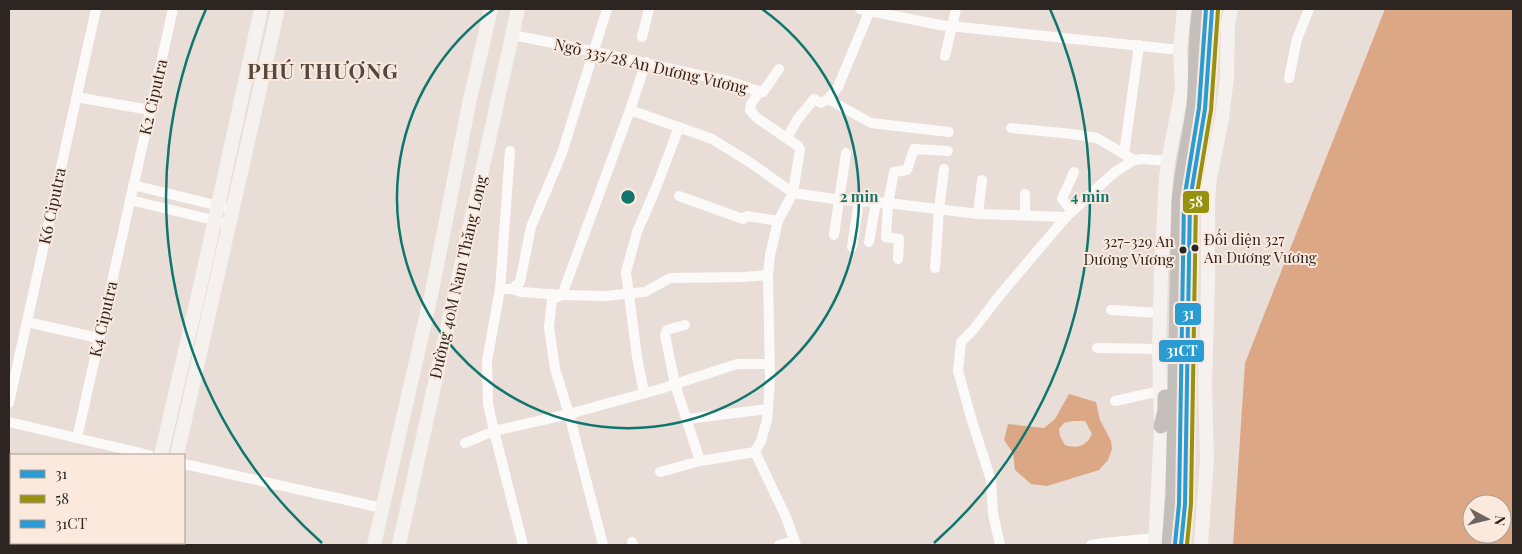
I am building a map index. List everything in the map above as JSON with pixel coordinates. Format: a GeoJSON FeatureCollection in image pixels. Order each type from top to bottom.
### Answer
{"type":"FeatureCollection","features":[{"type":"Feature","properties":{"kind":"main road"},"geometry":{"type":"LineString","coordinates":[[1190,9],[1190,31],[1196,51]]}},
{"type":"Feature","properties":{"kind":"main road"},"geometry":{"type":"LineString","coordinates":[[1160,543],[1173,496],[1175,325],[1184,200],[1190,159],[1200,9]]}},
{"type":"Feature","properties":{"kind":"main road"},"geometry":{"type":"LineString","coordinates":[[1190,159],[1208,89],[1212,9]]}},
{"type":"Feature","properties":{"kind":"main road"},"geometry":{"type":"LineString","coordinates":[[1181,545],[1185,504],[1184,200]]}},
{"type":"Feature","properties":{"kind":"main road"},"geometry":{"type":"LineString","coordinates":[[1161,426],[1165,411],[1168,338],[1175,325]]}},
{"type":"Feature","properties":{"kind":"street","name":"K6 Ciputra"},"geometry":{"type":"LineString","coordinates":[[9,403],[96,9]]}},
{"type":"Feature","properties":{"kind":"street","name":"K2 Ciputra"},"geometry":{"type":"LineString","coordinates":[[130,200],[173,9]]}},
{"type":"Feature","properties":{"kind":"street"},"geometry":{"type":"LineString","coordinates":[[161,454],[261,9]]}},
{"type":"Feature","properties":{"kind":"street"},"geometry":{"type":"LineString","coordinates":[[177,454],[278,9]]}},
{"type":"Feature","properties":{"kind":"street","name":"Đường 40M Nam Thăng Long"},"geometry":{"type":"LineString","coordinates":[[374,545],[432,291],[470,99],[491,9]]}},
{"type":"Feature","properties":{"kind":"street","name":"Đường 40M Nam Thăng Long"},"geometry":{"type":"LineString","coordinates":[[398,545],[518,9]]}},
{"type":"Feature","properties":{"kind":"street"},"geometry":{"type":"LineString","coordinates":[[512,289],[520,282],[531,227],[562,154],[607,9]]}},
{"type":"Feature","properties":{"kind":"street"},"geometry":{"type":"LineString","coordinates":[[642,37],[649,9]]}},
{"type":"Feature","properties":{"kind":"street"},"geometry":{"type":"LineString","coordinates":[[786,138],[797,120],[814,99],[821,103],[828,99],[838,87],[865,9],[901,13],[940,25],[1180,50]]}},
{"type":"Feature","properties":{"kind":"street"},"geometry":{"type":"LineString","coordinates":[[945,56],[956,9]]}},
{"type":"Feature","properties":{"kind":"street"},"geometry":{"type":"LineString","coordinates":[[1091,545],[1104,543],[1160,543],[1160,272],[1168,161],[1182,90],[1180,50],[1184,9]]}},
{"type":"Feature","properties":{"kind":"street"},"geometry":{"type":"LineString","coordinates":[[1201,545],[1207,459],[1205,384],[1208,198],[1210,178],[1222,119],[1227,77],[1228,24],[1231,9]]}},
{"type":"Feature","properties":{"kind":"street"},"geometry":{"type":"LineString","coordinates":[[1289,78],[1297,39],[1309,9]]}},
{"type":"Feature","properties":{"kind":"street","name":"Ngõ 335/28 An Dương Vương"},"geometry":{"type":"LineString","coordinates":[[512,35],[646,62],[676,71],[725,81],[760,92],[763,92],[779,69]]}},
{"type":"Feature","properties":{"kind":"street"},"geometry":{"type":"LineString","coordinates":[[1124,154],[1140,45]]}},
{"type":"Feature","properties":{"kind":"street"},"geometry":{"type":"LineString","coordinates":[[562,296],[646,62]]}},
{"type":"Feature","properties":{"kind":"street"},"geometry":{"type":"LineString","coordinates":[[755,452],[761,441],[768,409],[768,275],[770,255],[778,222],[793,193],[800,149],[757,118],[750,110],[751,104],[760,92]]}},
{"type":"Feature","properties":{"kind":"street"},"geometry":{"type":"LineString","coordinates":[[76,96],[150,110]]}},
{"type":"Feature","properties":{"kind":"street"},"geometry":{"type":"LineString","coordinates":[[828,99],[871,123],[949,132]]}},
{"type":"Feature","properties":{"kind":"street"},"geometry":{"type":"LineString","coordinates":[[630,110],[712,139],[751,163],[793,193],[840,200],[888,202],[978,214],[1069,214]]}},
{"type":"Feature","properties":{"kind":"street"},"geometry":{"type":"LineString","coordinates":[[644,393],[626,272],[637,232],[679,127]]}},
{"type":"Feature","properties":{"kind":"street"},"geometry":{"type":"LineString","coordinates":[[1011,128],[1097,138],[1134,160]]}},
{"type":"Feature","properties":{"kind":"street"},"geometry":{"type":"LineString","coordinates":[[898,259],[900,239],[886,236],[888,202],[894,172],[907,170],[914,148],[948,151]]}},
{"type":"Feature","properties":{"kind":"street"},"geometry":{"type":"LineString","coordinates":[[510,151],[500,289],[487,361],[488,404],[523,545]]}},
{"type":"Feature","properties":{"kind":"street"},"geometry":{"type":"LineString","coordinates":[[834,235],[846,153]]}},
{"type":"Feature","properties":{"kind":"street"},"geometry":{"type":"LineString","coordinates":[[1000,545],[993,514],[992,480],[972,421],[958,371],[961,342],[1069,214],[1115,172],[1134,160],[1168,161]]}},
{"type":"Feature","properties":{"kind":"street"},"geometry":{"type":"LineString","coordinates":[[935,268],[944,169]]}},
{"type":"Feature","properties":{"kind":"street"},"geometry":{"type":"LineString","coordinates":[[1069,214],[1062,199],[1074,172]]}},
{"type":"Feature","properties":{"kind":"street"},"geometry":{"type":"LineString","coordinates":[[978,214],[982,180]]}},
{"type":"Feature","properties":{"kind":"street"},"geometry":{"type":"LineString","coordinates":[[133,185],[233,210]]}},
{"type":"Feature","properties":{"kind":"street"},"geometry":{"type":"LineString","coordinates":[[1025,194],[1025,215]]}},
{"type":"Feature","properties":{"kind":"street"},"geometry":{"type":"LineString","coordinates":[[680,196],[743,220],[747,216],[778,222]]}},
{"type":"Feature","properties":{"kind":"street"},"geometry":{"type":"LineString","coordinates":[[130,200],[230,224]]}},
{"type":"Feature","properties":{"kind":"street","name":"K4 Ciputra"},"geometry":{"type":"LineString","coordinates":[[77,438],[130,200]]}},
{"type":"Feature","properties":{"kind":"street"},"geometry":{"type":"LineString","coordinates":[[852,247],[859,201]]}},
{"type":"Feature","properties":{"kind":"street"},"geometry":{"type":"LineString","coordinates":[[869,242],[876,202]]}},
{"type":"Feature","properties":{"kind":"street"},"geometry":{"type":"LineString","coordinates":[[500,289],[562,296],[605,296],[645,292],[670,278],[768,275]]}},
{"type":"Feature","properties":{"kind":"street"},"geometry":{"type":"LineString","coordinates":[[562,296],[552,299],[549,326],[555,369],[569,414],[603,545]]}},
{"type":"Feature","properties":{"kind":"street"},"geometry":{"type":"LineString","coordinates":[[1111,310],[1160,313]]}},
{"type":"Feature","properties":{"kind":"street"},"geometry":{"type":"LineString","coordinates":[[27,322],[98,338]]}},
{"type":"Feature","properties":{"kind":"street"},"geometry":{"type":"LineString","coordinates":[[685,325],[665,332],[675,384],[700,461]]}},
{"type":"Feature","properties":{"kind":"street"},"geometry":{"type":"LineString","coordinates":[[1097,348],[1159,349]]}},
{"type":"Feature","properties":{"kind":"street"},"geometry":{"type":"LineString","coordinates":[[465,443],[494,431],[569,414],[737,364],[769,364]]}},
{"type":"Feature","properties":{"kind":"street"},"geometry":{"type":"LineString","coordinates":[[1114,401],[1160,391]]}},
{"type":"Feature","properties":{"kind":"street"},"geometry":{"type":"LineString","coordinates":[[686,419],[768,409]]}},
{"type":"Feature","properties":{"kind":"street"},"geometry":{"type":"LineString","coordinates":[[9,422],[145,454]]}},
{"type":"Feature","properties":{"kind":"street"},"geometry":{"type":"LineString","coordinates":[[660,472],[700,461],[755,452]]}},
{"type":"Feature","properties":{"kind":"street"},"geometry":{"type":"LineString","coordinates":[[755,452],[786,517],[795,543],[779,545]]}},
{"type":"Feature","properties":{"kind":"street"},"geometry":{"type":"LineString","coordinates":[[185,464],[382,508]]}},
{"type":"Feature","properties":{"kind":"shaded area"},"geometry":{"type":"Polygon","coordinates":[[[1385,9],[1513,9],[1513,545],[1233,545],[1245,363],[1385,9]]]}},
{"type":"Feature","properties":{"kind":"shaded area"},"geometry":{"type":"Polygon","coordinates":[[[1069,394],[1096,402],[1100,420],[1111,441],[1112,449],[1108,460],[1099,470],[1047,486],[1031,484],[1015,470],[1013,453],[1004,440],[1008,424],[1044,428],[1055,419],[1069,394]],[[1085,421],[1064,423],[1059,429],[1060,436],[1065,445],[1081,446],[1090,438],[1092,434],[1085,421]]]}},
{"type":"Feature","properties":{"kind":"transit line","name":"31CT"},"geometry":{"type":"LineString","coordinates":[[1175,544],[1179,504],[1184,200],[1199,108],[1206,9]]}},
{"type":"Feature","properties":{"kind":"transit line","name":"31"},"geometry":{"type":"LineString","coordinates":[[1181,545],[1185,504],[1190,200],[1205,109],[1212,9]]}},
{"type":"Feature","properties":{"kind":"transit line","name":"58"},"geometry":{"type":"LineString","coordinates":[[1187,545],[1191,504],[1196,200],[1211,110],[1218,10]]}},
{"type":"Feature","properties":{"kind":"place","name":"Đối diện 327 An Dương Vương"},"geometry":{"type":"Point","coordinates":[1195,248]}},
{"type":"Feature","properties":{"kind":"place","name":"327-329 An Dương Vương"},"geometry":{"type":"Point","coordinates":[1183,250]}},
{"type":"Feature","properties":{"kind":"district","name":"PHÚ THƯỢNG"},"geometry":{"type":"Point","coordinates":[323,72]}}]}
